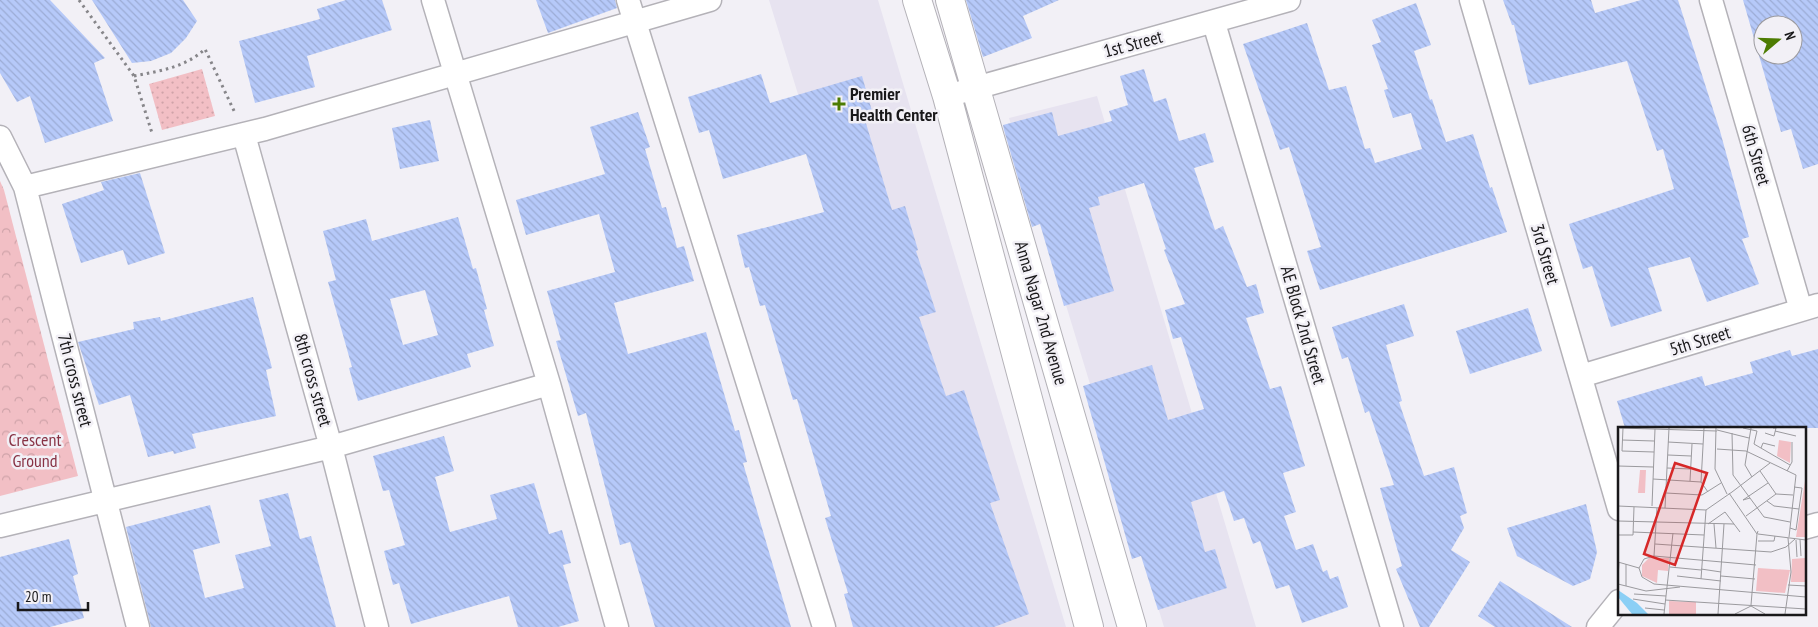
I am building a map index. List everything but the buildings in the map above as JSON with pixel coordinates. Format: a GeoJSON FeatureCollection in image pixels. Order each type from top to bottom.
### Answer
{"type":"FeatureCollection","features":[{"type":"Feature","properties":{"kind":"main road","name":"Anna Nagar 2nd Avenue"},"geometry":{"type":"LineString","coordinates":[[917,0],[947,96],[1089,627]]}},
{"type":"Feature","properties":{"kind":"main road","name":"Anna Nagar 2nd Avenue"},"geometry":{"type":"LineString","coordinates":[[950,0],[1132,627]]}},
{"type":"Feature","properties":{"kind":"street"},"geometry":{"type":"LineString","coordinates":[[433,0],[457,74],[549,384],[617,627]]}},
{"type":"Feature","properties":{"kind":"street"},"geometry":{"type":"LineString","coordinates":[[628,0],[824,627]]}},
{"type":"Feature","properties":{"kind":"street"},"geometry":{"type":"LineString","coordinates":[[25,187],[244,135],[710,0]]}},
{"type":"Feature","properties":{"kind":"street","name":"1st Street"},"geometry":{"type":"LineString","coordinates":[[947,96],[1214,23],[1290,0]]}},
{"type":"Feature","properties":{"kind":"street","name":"3rd Street"},"geometry":{"type":"LineString","coordinates":[[1471,0],[1618,506]]}},
{"type":"Feature","properties":{"kind":"street","name":"6th Street"},"geometry":{"type":"LineString","coordinates":[[1711,0],[1810,308]]}},
{"type":"Feature","properties":{"kind":"street","name":"AE Block 2nd Street"},"geometry":{"type":"LineString","coordinates":[[1214,23],[1392,627]]}},
{"type":"Feature","properties":{"kind":"street","name":"8th cross street"},"geometry":{"type":"LineString","coordinates":[[244,135],[331,446],[377,627]]}},
{"type":"Feature","properties":{"kind":"street","name":"7th cross street"},"geometry":{"type":"LineString","coordinates":[[0,137],[25,187],[138,627]]}},
{"type":"Feature","properties":{"kind":"street","name":"5th Street"},"geometry":{"type":"LineString","coordinates":[[1581,376],[1810,308]]}},
{"type":"Feature","properties":{"kind":"street"},"geometry":{"type":"LineString","coordinates":[[0,526],[331,446],[549,384]]}},
{"type":"Feature","properties":{"kind":"street"},"geometry":{"type":"LineString","coordinates":[[1598,627],[1618,602]]}},
{"type":"Feature","properties":{"kind":"path"},"geometry":{"type":"LineString","coordinates":[[79,0],[134,76],[159,155]]}},
{"type":"Feature","properties":{"kind":"path"},"geometry":{"type":"LineString","coordinates":[[134,76],[161,71],[193,60],[206,49],[244,135]]}},
{"type":"Feature","properties":{"kind":"shaded area"},"geometry":{"type":"Polygon","coordinates":[[[769,0],[878,0],[1066,627],[962,627],[769,0]]]}},
{"type":"Feature","properties":{"kind":"shaded area"},"geometry":{"type":"Polygon","coordinates":[[[1097,96],[1256,627],[1164,627],[1009,118],[1097,96]]]}},
{"type":"Feature","properties":{"kind":"green space"},"geometry":{"type":"Polygon","coordinates":[[[202,69],[215,116],[162,130],[149,84],[202,69]]]}},
{"type":"Feature","properties":{"kind":"green space","name":"Crescent Ground"},"geometry":{"type":"Polygon","coordinates":[[[0,181],[4,190],[78,476],[0,496],[0,181]]]}},
{"type":"Feature","properties":{"kind":"place","name":"Premier Health Center"},"geometry":{"type":"Point","coordinates":[839,104]}}]}
